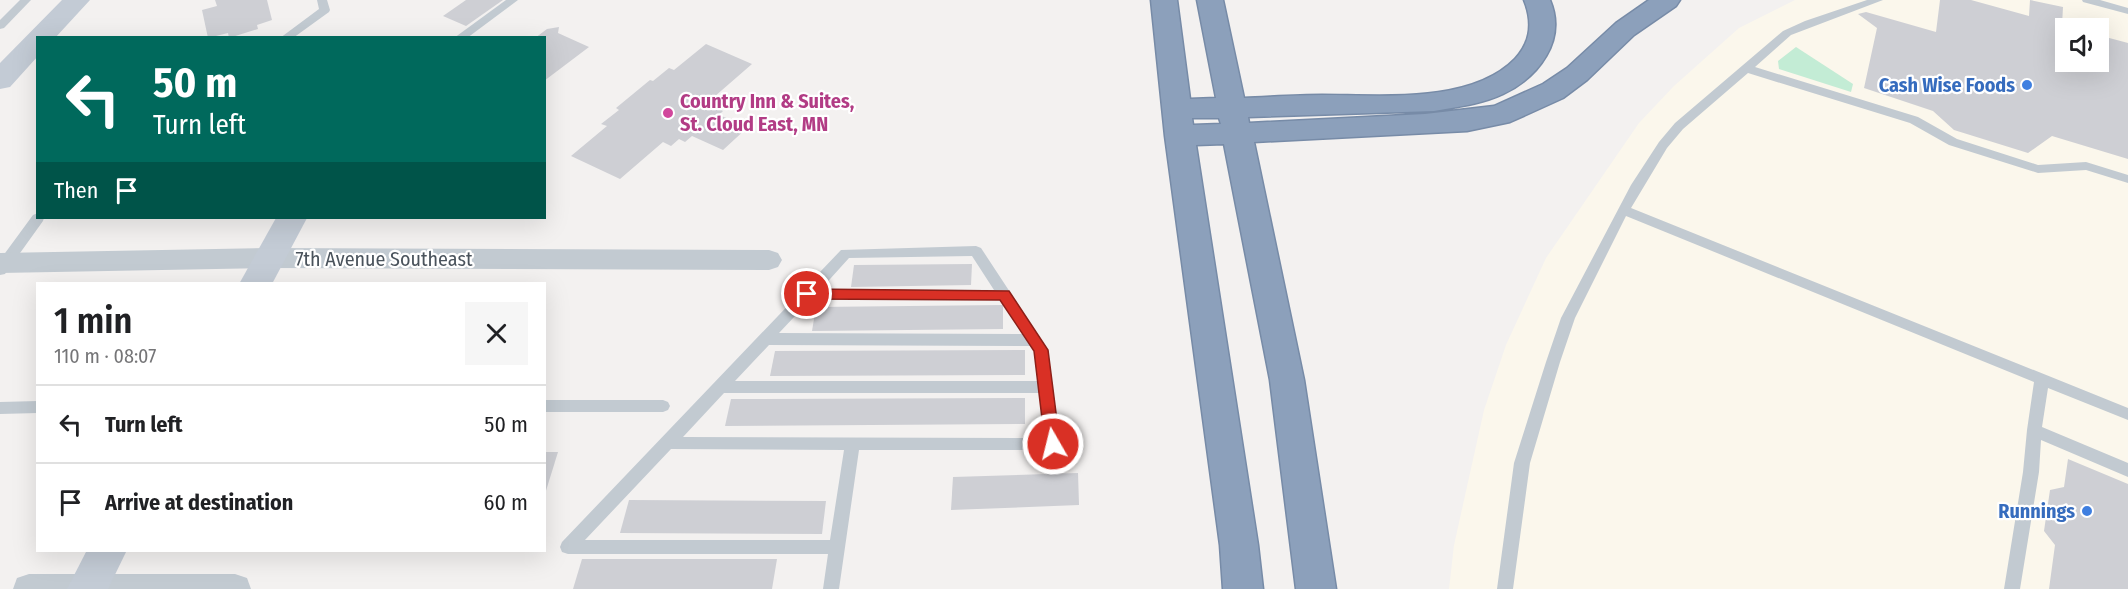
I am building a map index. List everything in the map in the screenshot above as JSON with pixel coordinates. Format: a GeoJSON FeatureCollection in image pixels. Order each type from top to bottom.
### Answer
{"type":"FeatureCollection","features":[{"type":"Feature","properties":{"kind":"highway"},"geometry":{"type":"LineString","coordinates":[[1164,0],[1178,123],[1239,545],[1242,589]]}},
{"type":"Feature","properties":{"kind":"highway"},"geometry":{"type":"LineString","coordinates":[[1210,0],[1287,380],[1312,543],[1316,589]]}},
{"type":"Feature","properties":{"kind":"highway"},"geometry":{"type":"LineString","coordinates":[[1178,123],[1234,120],[1458,98],[1483,92],[1519,73],[1538,49],[1544,22],[1537,0]]}},
{"type":"Feature","properties":{"kind":"highway"},"geometry":{"type":"LineString","coordinates":[[1234,120],[1425,124],[1467,121],[1500,115],[1553,91],[1577,74],[1625,29],[1666,0]]}},
{"type":"Feature","properties":{"kind":"main road"},"geometry":{"type":"LineString","coordinates":[[40,36],[77,0]]}},
{"type":"Feature","properties":{"kind":"main road"},"geometry":{"type":"LineString","coordinates":[[0,41],[36,39]]}},
{"type":"Feature","properties":{"kind":"main road"},"geometry":{"type":"LineString","coordinates":[[0,80],[36,40]]}},
{"type":"Feature","properties":{"kind":"main road"},"geometry":{"type":"LineString","coordinates":[[262,271],[290,219]]}},
{"type":"Feature","properties":{"kind":"main road"},"geometry":{"type":"LineString","coordinates":[[87,588],[107,552]]}},
{"type":"Feature","properties":{"kind":"street","name":"7th Avenue Southeast"},"geometry":{"type":"LineString","coordinates":[[2,265],[262,271],[769,260]]}},
{"type":"Feature","properties":{"kind":"street"},"geometry":{"type":"LineString","coordinates":[[29,589],[236,589]]}},
{"type":"Feature","properties":{"kind":"lane"},"geometry":{"type":"LineString","coordinates":[[16,0],[26,0]]}},
{"type":"Feature","properties":{"kind":"lane"},"geometry":{"type":"LineString","coordinates":[[0,26],[26,0]]}},
{"type":"Feature","properties":{"kind":"lane"},"geometry":{"type":"LineString","coordinates":[[288,36],[325,10],[322,0]]}},
{"type":"Feature","properties":{"kind":"lane"},"geometry":{"type":"LineString","coordinates":[[462,36],[513,0]]}},
{"type":"Feature","properties":{"kind":"lane"},"geometry":{"type":"LineString","coordinates":[[1506,589],[1522,463],[1553,362],[1568,318],[1635,188],[1672,134],[1746,68],[1796,28],[1878,0]]}},
{"type":"Feature","properties":{"kind":"lane"},"geometry":{"type":"LineString","coordinates":[[2087,0],[2128,11]]}},
{"type":"Feature","properties":{"kind":"lane"},"geometry":{"type":"LineString","coordinates":[[1746,68],[1914,120],[1953,142],[2038,169],[2086,166],[2128,179]]}},
{"type":"Feature","properties":{"kind":"lane"},"geometry":{"type":"LineString","coordinates":[[1624,210],[2128,414]]}},
{"type":"Feature","properties":{"kind":"lane"},"geometry":{"type":"LineString","coordinates":[[2,265],[37,219]]}},
{"type":"Feature","properties":{"kind":"lane"},"geometry":{"type":"LineString","coordinates":[[668,443],[1053,444],[1041,350],[976,251],[846,253],[568,547],[837,547]]}},
{"type":"Feature","properties":{"kind":"lane"},"geometry":{"type":"LineString","coordinates":[[807,294],[1004,295]]}},
{"type":"Feature","properties":{"kind":"lane"},"geometry":{"type":"LineString","coordinates":[[765,339],[1034,340]]}},
{"type":"Feature","properties":{"kind":"lane"},"geometry":{"type":"LineString","coordinates":[[2012,589],[2031,472],[2034,430],[2042,379]]}},
{"type":"Feature","properties":{"kind":"lane"},"geometry":{"type":"LineString","coordinates":[[720,387],[1045,387]]}},
{"type":"Feature","properties":{"kind":"lane"},"geometry":{"type":"LineString","coordinates":[[546,405],[663,406]]}},
{"type":"Feature","properties":{"kind":"lane"},"geometry":{"type":"LineString","coordinates":[[0,408],[36,407]]}},
{"type":"Feature","properties":{"kind":"lane"},"geometry":{"type":"LineString","coordinates":[[2034,430],[2128,470]]}},
{"type":"Feature","properties":{"kind":"lane"},"geometry":{"type":"LineString","coordinates":[[831,589],[852,444]]}},
{"type":"Feature","properties":{"kind":"shaded area"},"geometry":{"type":"Polygon","coordinates":[[[1795,0],[2128,0],[2128,589],[1449,589],[1454,545],[1484,410],[1506,345],[1546,258],[1639,123],[1674,86],[1739,28],[1795,0]]]}},
{"type":"Feature","properties":{"kind":"green space"},"geometry":{"type":"Polygon","coordinates":[[[1796,47],[1853,84],[1851,92],[1779,69],[1778,61],[1796,47]]]}},
{"type":"Feature","properties":{"kind":"building"},"geometry":{"type":"Polygon","coordinates":[[[215,0],[267,0],[272,20],[257,25],[258,29],[235,36],[229,36],[228,33],[208,36],[202,10],[217,6],[215,0]]]}},
{"type":"Feature","properties":{"kind":"building"},"geometry":{"type":"Polygon","coordinates":[[[466,0],[503,0],[466,26],[443,16],[466,0]]]}},
{"type":"Feature","properties":{"kind":"building","name":"Cash Wise Foods"},"geometry":{"type":"Polygon","coordinates":[[[1940,0],[1971,0],[2029,16],[2030,0],[2063,7],[2062,18],[2055,18],[2055,72],[2109,72],[2109,38],[2128,43],[2128,159],[2052,136],[2028,153],[1954,130],[1933,111],[1864,88],[1877,28],[1858,14],[1866,12],[1936,32],[1940,0]]]}},
{"type":"Feature","properties":{"kind":"building"},"geometry":{"type":"Polygon","coordinates":[[[559,27],[558,33],[589,47],[546,79],[546,36],[538,36],[547,29],[559,27]]]}},
{"type":"Feature","properties":{"kind":"building","name":"Country Inn & Suites, St. Cloud East, MN"},"geometry":{"type":"Polygon","coordinates":[[[706,44],[752,64],[714,97],[721,100],[714,107],[723,111],[719,115],[748,127],[723,150],[692,136],[685,142],[679,139],[671,146],[663,142],[620,179],[571,156],[607,126],[601,124],[619,110],[616,108],[650,80],[653,81],[669,68],[674,70],[706,44]]]}},
{"type":"Feature","properties":{"kind":"building"},"geometry":{"type":"Polygon","coordinates":[[[972,264],[971,285],[851,287],[854,265],[972,264]]]}},
{"type":"Feature","properties":{"kind":"building"},"geometry":{"type":"Polygon","coordinates":[[[1003,305],[1003,329],[812,331],[816,307],[1003,305]]]}},
{"type":"Feature","properties":{"kind":"building"},"geometry":{"type":"Polygon","coordinates":[[[1025,350],[1025,375],[770,376],[775,351],[1025,350]]]}},
{"type":"Feature","properties":{"kind":"building"},"geometry":{"type":"Polygon","coordinates":[[[1025,398],[1025,424],[725,426],[731,399],[1025,398]]]}},
{"type":"Feature","properties":{"kind":"building"},"geometry":{"type":"Polygon","coordinates":[[[546,452],[558,452],[546,491],[546,452]]]}},
{"type":"Feature","properties":{"kind":"building","name":"Runnings"},"geometry":{"type":"Polygon","coordinates":[[[2068,459],[2128,484],[2128,589],[2049,589],[2055,545],[2044,531],[2050,490],[2064,487],[2068,459]]]}},
{"type":"Feature","properties":{"kind":"building"},"geometry":{"type":"Polygon","coordinates":[[[1078,473],[1079,505],[951,510],[953,477],[1078,473]]]}},
{"type":"Feature","properties":{"kind":"building"},"geometry":{"type":"Polygon","coordinates":[[[629,500],[826,501],[822,534],[620,533],[629,500]]]}},
{"type":"Feature","properties":{"kind":"building"},"geometry":{"type":"Polygon","coordinates":[[[582,559],[777,559],[772,589],[573,589],[582,559]]]}},
{"type":"Feature","properties":{"kind":"place","name":"Cash Wise Foods"},"geometry":{"type":"Point","coordinates":[2027,85]}},
{"type":"Feature","properties":{"kind":"place","name":"Country Inn & Suites, St. Cloud East, MN"},"geometry":{"type":"Point","coordinates":[668,113]}},
{"type":"Feature","properties":{"kind":"place","name":"Runnings"},"geometry":{"type":"Point","coordinates":[2087,511]}},
{"type":"Feature","properties":{"kind":"route"},"geometry":{"type":"LineString","coordinates":[[807,294],[1004,295],[1041,350],[1053,444]]}}]}
